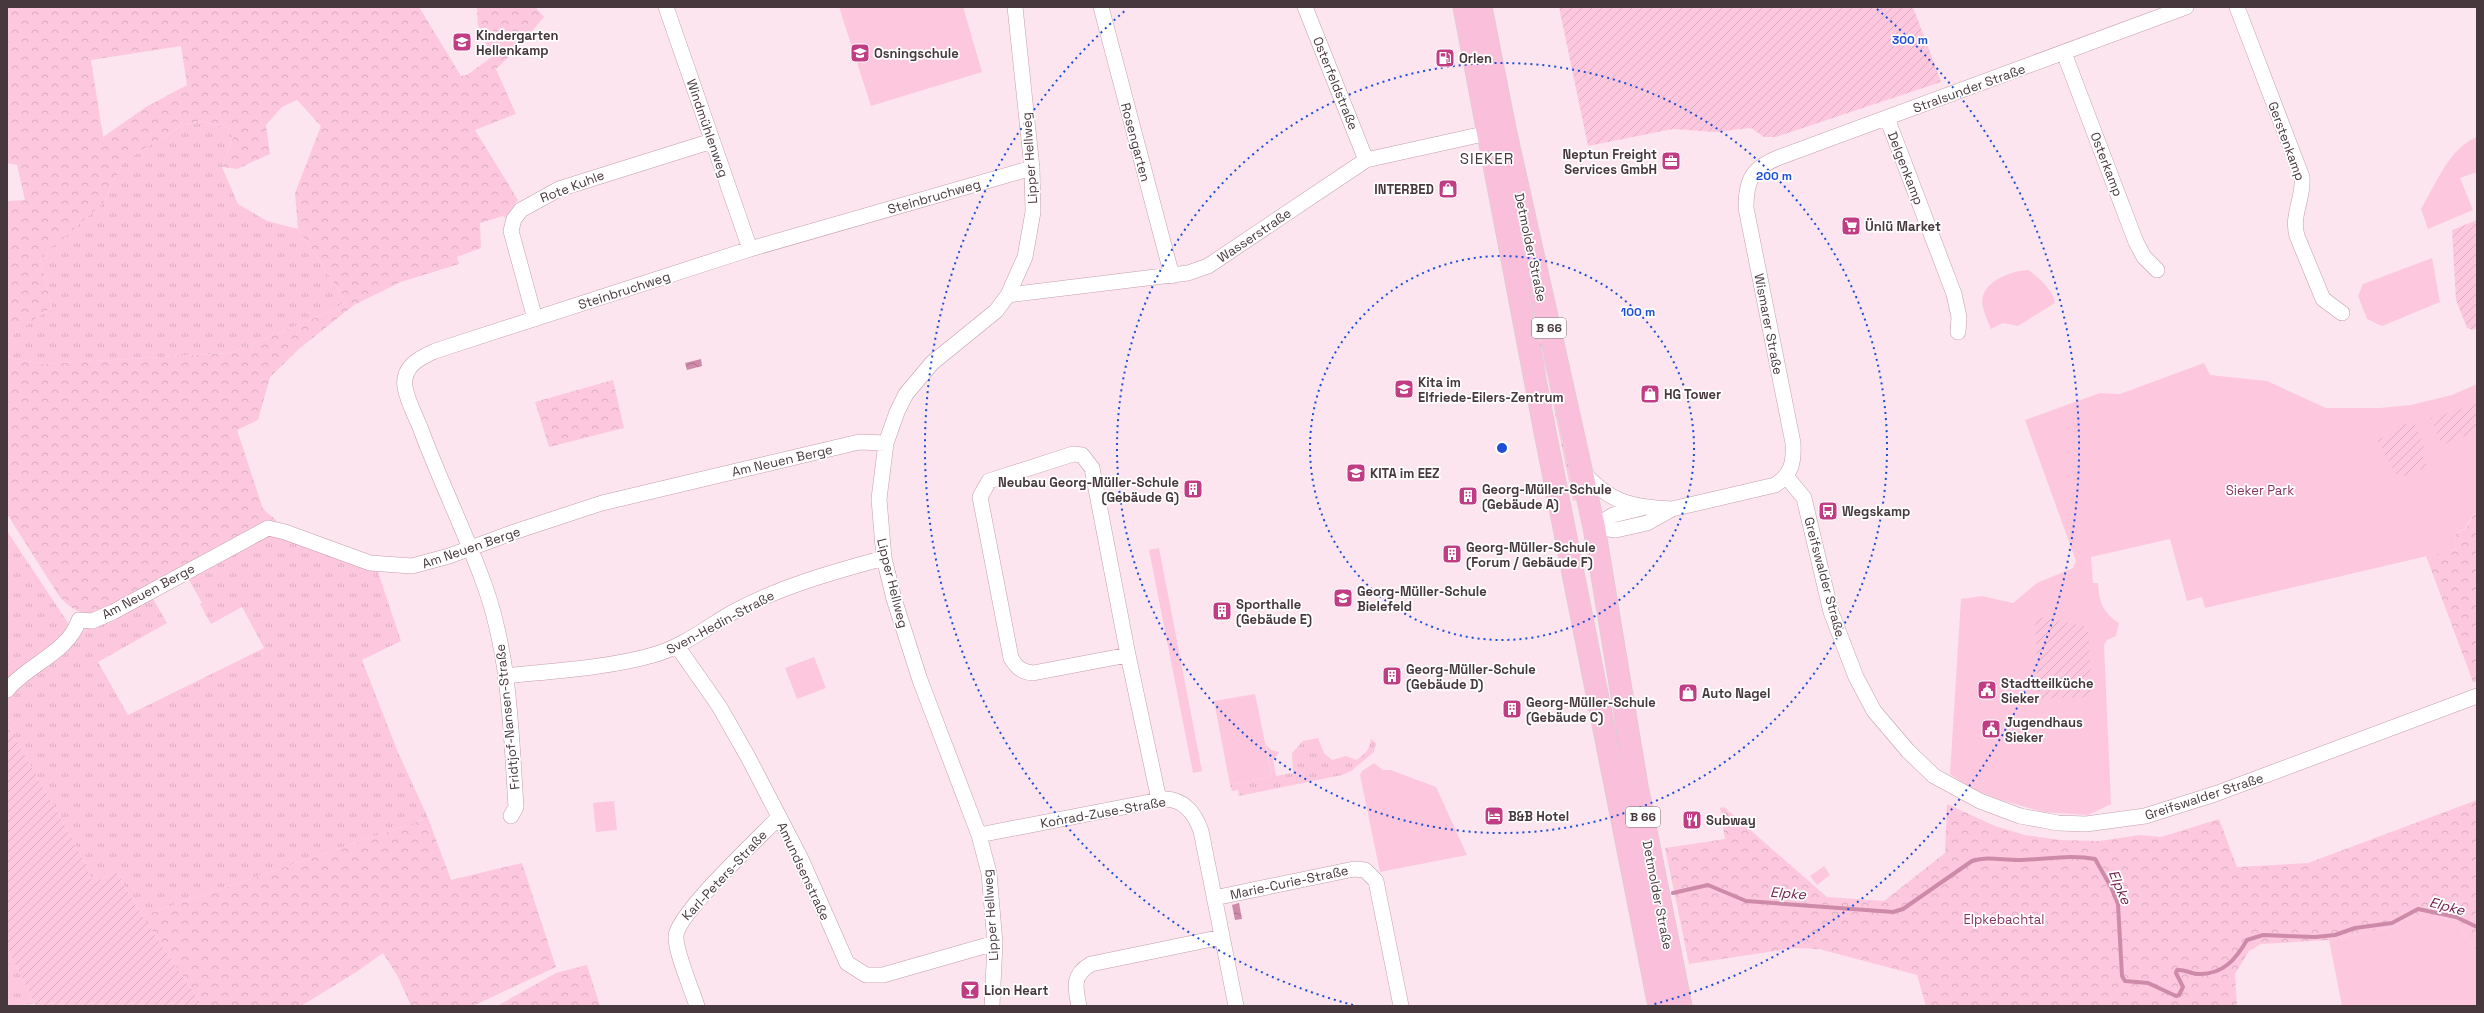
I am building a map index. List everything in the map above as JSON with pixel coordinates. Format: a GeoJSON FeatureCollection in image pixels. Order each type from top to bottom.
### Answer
{"type":"FeatureCollection","features":[{"type":"Feature","properties":{"kind":"main road","name":"Detmolder Straße"},"geometry":{"type":"LineString","coordinates":[[1464,7],[1565,532],[1659,951],[1681,1006]]}},
{"type":"Feature","properties":{"kind":"main road","name":"Detmolder Straße"},"geometry":{"type":"LineString","coordinates":[[1481,7],[1508,144],[1594,527],[1637,786],[1659,951],[1659,1006]]}},
{"type":"Feature","properties":{"kind":"main road"},"geometry":{"type":"LineString","coordinates":[[1565,532],[1594,527]]}},
{"type":"Feature","properties":{"kind":"street","name":"Windmühlenweg"},"geometry":{"type":"LineString","coordinates":[[666,7],[750,249]]}},
{"type":"Feature","properties":{"kind":"street","name":"Lipper Hellweg"},"geometry":{"type":"LineString","coordinates":[[992,1006],[995,943],[989,873],[979,835],[912,659],[884,558],[879,499],[886,443],[897,412],[918,378],[937,359],[982,324],[996,311],[1008,295],[1025,257],[1033,212],[1032,168],[1015,7]]}},
{"type":"Feature","properties":{"kind":"street","name":"Rosengarten"},"geometry":{"type":"LineString","coordinates":[[1101,7],[1172,276]]}},
{"type":"Feature","properties":{"kind":"street","name":"Osterfeldstraße"},"geometry":{"type":"LineString","coordinates":[[1305,7],[1366,160]]}},
{"type":"Feature","properties":{"kind":"street","name":"Stralsunder Straße"},"geometry":{"type":"LineString","coordinates":[[1754,172],[1771,160],[2186,7]]}},
{"type":"Feature","properties":{"kind":"street","name":"Gerstenkamp"},"geometry":{"type":"LineString","coordinates":[[2237,7],[2302,177],[2303,188],[2294,226],[2297,236],[2323,300],[2342,313]]}},
{"type":"Feature","properties":{"kind":"street","name":"Osterkamp"},"geometry":{"type":"LineString","coordinates":[[2064,53],[2136,242],[2144,256],[2157,270]]}},
{"type":"Feature","properties":{"kind":"street","name":"Delgenkamp"},"geometry":{"type":"LineString","coordinates":[[1887,118],[1954,294],[1958,317],[1958,332]]}},
{"type":"Feature","properties":{"kind":"street","name":"Wasserstraße"},"geometry":{"type":"LineString","coordinates":[[1008,295],[1172,276],[1208,266],[1366,160],[1488,133]]}},
{"type":"Feature","properties":{"kind":"street","name":"Rote Kuhle"},"geometry":{"type":"LineString","coordinates":[[535,319],[511,231],[514,219],[521,210],[545,195],[578,181],[712,141]]}},
{"type":"Feature","properties":{"kind":"street","name":"Steinbruchweg"},"geometry":{"type":"LineString","coordinates":[[471,549],[426,442],[405,387],[408,370],[418,358],[435,351],[750,249],[1032,168]]}},
{"type":"Feature","properties":{"kind":"street","name":"Wismarer Straße"},"geometry":{"type":"LineString","coordinates":[[1754,172],[1746,193],[1746,208],[1793,443],[1793,461],[1786,476]]}},
{"type":"Feature","properties":{"kind":"street","name":"Am Neuen Berge"},"geometry":{"type":"LineString","coordinates":[[7,690],[24,672],[66,642],[76,631],[80,620],[92,621],[113,612],[268,528],[286,532],[354,558],[382,565],[412,566],[471,549],[549,520],[629,496],[859,442],[886,443]]}},
{"type":"Feature","properties":{"kind":"street"},"geometry":{"type":"LineString","coordinates":[[1128,655],[1034,673],[1024,672],[1016,667],[1011,658],[980,497],[989,481],[1073,454],[1082,455],[1088,460],[1092,468],[1128,655],[1159,800]]}},
{"type":"Feature","properties":{"kind":"street"},"geometry":{"type":"LineString","coordinates":[[1581,469],[1602,492],[1643,508]]}},
{"type":"Feature","properties":{"kind":"street"},"geometry":{"type":"LineString","coordinates":[[1594,527],[1616,530],[1646,523],[1672,510],[1767,488],[1775,485],[1786,476]]}},
{"type":"Feature","properties":{"kind":"street","name":"Greifswalder Straße"},"geometry":{"type":"LineString","coordinates":[[1786,476],[1804,498],[1831,612],[1856,677],[1874,712],[1908,751],[1934,776],[1980,802],[2020,816],[2058,823],[2086,824],[2145,816],[2216,794],[2477,696]]}},
{"type":"Feature","properties":{"kind":"street"},"geometry":{"type":"LineString","coordinates":[[1594,527],[1613,514],[1643,508],[1672,510]]}},
{"type":"Feature","properties":{"kind":"street","name":"Fridtjof-Nansen-Straße"},"geometry":{"type":"LineString","coordinates":[[471,549],[492,609],[505,676],[516,807],[511,816]]}},
{"type":"Feature","properties":{"kind":"street","name":"Sven-Hedin-Straße"},"geometry":{"type":"LineString","coordinates":[[505,676],[624,661],[653,655],[677,646],[735,611],[772,594],[812,578],[884,558]]}},
{"type":"Feature","properties":{"kind":"street","name":"Amundsenstraße"},"geometry":{"type":"LineString","coordinates":[[677,646],[718,706],[779,817],[810,878],[840,953],[847,963],[859,973],[871,976],[883,975],[995,943]]}},
{"type":"Feature","properties":{"kind":"street","name":"Konrad-Zuse-Straße"},"geometry":{"type":"LineString","coordinates":[[979,835],[1159,800],[1171,799],[1183,805],[1199,823],[1236,1006]]}},
{"type":"Feature","properties":{"kind":"street","name":"Karl-Peters-Straße"},"geometry":{"type":"LineString","coordinates":[[697,1006],[676,942],[677,929],[690,909],[779,817]]}},
{"type":"Feature","properties":{"kind":"street","name":"Marie-Curie-Straße"},"geometry":{"type":"LineString","coordinates":[[1214,898],[1354,869],[1365,870],[1376,881],[1401,1006]]}},
{"type":"Feature","properties":{"kind":"street"},"geometry":{"type":"LineString","coordinates":[[1079,1006],[1075,985],[1076,976],[1090,964],[1222,937]]}},
{"type":"Feature","properties":{"kind":"green space"},"geometry":{"type":"Polygon","coordinates":[[[7,7],[419,7],[461,76],[467,75],[492,57],[478,26],[477,7],[535,7],[544,17],[516,50],[496,69],[516,114],[475,130],[518,200],[505,218],[503,216],[480,223],[481,248],[457,257],[459,264],[401,282],[354,305],[300,348],[270,377],[258,420],[237,430],[263,509],[277,521],[263,525],[95,616],[84,614],[75,610],[59,596],[7,514],[7,357],[43,364],[230,353],[334,310],[346,301],[298,229],[295,193],[321,126],[297,100],[282,107],[266,125],[270,154],[237,169],[222,167],[233,138],[227,128],[203,121],[185,124],[124,161],[103,203],[40,259],[52,307],[7,339],[7,201],[25,200],[17,165],[7,163],[7,7]],[[181,46],[91,60],[103,137],[146,107],[187,85],[181,46]]]}},
{"type":"Feature","properties":{"kind":"green space"},"geometry":{"type":"Polygon","coordinates":[[[839,7],[963,7],[982,72],[871,106],[839,7]]]}},
{"type":"Feature","properties":{"kind":"green space"},"geometry":{"type":"Polygon","coordinates":[[[1559,7],[1913,7],[1941,82],[1776,137],[1764,137],[1751,128],[1715,132],[1673,129],[1588,146],[1559,7]]]}},
{"type":"Feature","properties":{"kind":"green space"},"geometry":{"type":"Polygon","coordinates":[[[203,121],[227,128],[233,137],[222,167],[238,204],[267,221],[298,229],[346,301],[334,310],[230,353],[43,364],[7,357],[7,339],[52,307],[40,259],[103,203],[124,161],[185,124],[203,121]]]}},
{"type":"Feature","properties":{"kind":"green space"},"geometry":{"type":"Polygon","coordinates":[[[2477,137],[2477,172],[2460,178],[2473,210],[2428,229],[2421,209],[2451,158],[2467,142],[2477,137]]]}},
{"type":"Feature","properties":{"kind":"green space"},"geometry":{"type":"Polygon","coordinates":[[[2477,220],[2477,328],[2473,330],[2467,328],[2456,300],[2452,230],[2477,220]]]}},
{"type":"Feature","properties":{"kind":"green space"},"geometry":{"type":"Polygon","coordinates":[[[2432,258],[2440,302],[2382,326],[2367,319],[2358,296],[2363,284],[2432,258]]]}},
{"type":"Feature","properties":{"kind":"green space"},"geometry":{"type":"Polygon","coordinates":[[[2028,270],[2041,280],[2049,289],[2055,303],[2018,326],[2003,323],[1991,329],[1982,304],[1983,296],[1986,290],[1995,281],[2008,274],[2028,270]]]}},
{"type":"Feature","properties":{"kind":"green space"},"geometry":{"type":"Polygon","coordinates":[[[1540,324],[1580,499],[1573,501],[1547,375],[1533,331],[1540,324]]]}},
{"type":"Feature","properties":{"kind":"green space","name":"Sieker Park"},"geometry":{"type":"Polygon","coordinates":[[[2204,363],[2210,375],[2267,381],[2326,408],[2380,408],[2411,405],[2452,395],[2477,384],[2477,509],[2465,528],[2454,535],[2456,546],[2453,550],[2205,608],[2202,597],[2187,601],[2170,539],[2091,557],[2093,583],[2098,583],[2099,596],[2106,611],[2119,623],[2116,636],[2107,640],[2104,645],[2111,804],[2088,815],[2043,812],[1998,799],[1971,788],[1950,774],[1961,599],[1982,596],[2013,603],[2037,583],[2073,568],[2076,561],[2025,420],[2100,393],[2120,394],[2204,363]]]}},
{"type":"Feature","properties":{"kind":"green space"},"geometry":{"type":"Polygon","coordinates":[[[613,380],[624,428],[549,447],[535,402],[613,380]]]}},
{"type":"Feature","properties":{"kind":"green space"},"geometry":{"type":"Polygon","coordinates":[[[2477,404],[2477,431],[2442,445],[2431,418],[2477,404]]]}},
{"type":"Feature","properties":{"kind":"green space"},"geometry":{"type":"Polygon","coordinates":[[[2414,422],[2425,450],[2421,452],[2427,467],[2398,478],[2377,440],[2397,432],[2396,426],[2414,422]]]}},
{"type":"Feature","properties":{"kind":"green space"},"geometry":{"type":"Polygon","coordinates":[[[2477,509],[2477,682],[2473,682],[2426,556],[2453,550],[2456,546],[2454,535],[2466,528],[2477,509]]]}},
{"type":"Feature","properties":{"kind":"green space"},"geometry":{"type":"Polygon","coordinates":[[[7,531],[70,626],[62,641],[7,678],[7,531]]]}},
{"type":"Feature","properties":{"kind":"green space"},"geometry":{"type":"Polygon","coordinates":[[[267,533],[377,569],[401,641],[362,660],[397,750],[428,818],[142,916],[116,871],[92,884],[87,866],[7,724],[7,698],[10,692],[83,631],[151,595],[167,623],[98,662],[128,715],[264,648],[242,607],[211,624],[200,604],[202,603],[186,575],[267,533]]]}},
{"type":"Feature","properties":{"kind":"green space"},"geometry":{"type":"Polygon","coordinates":[[[1159,548],[1202,771],[1193,773],[1149,550],[1159,548]]]}},
{"type":"Feature","properties":{"kind":"green space"},"geometry":{"type":"Polygon","coordinates":[[[2035,616],[2088,627],[2092,697],[2038,699],[2035,616]]]}},
{"type":"Feature","properties":{"kind":"green space"},"geometry":{"type":"Polygon","coordinates":[[[814,657],[826,688],[797,699],[785,668],[814,657]]]}},
{"type":"Feature","properties":{"kind":"green space"},"geometry":{"type":"Polygon","coordinates":[[[1255,694],[1272,777],[1230,785],[1214,701],[1255,694]]]}},
{"type":"Feature","properties":{"kind":"green space"},"geometry":{"type":"Polygon","coordinates":[[[7,724],[87,866],[92,884],[116,871],[142,916],[203,1006],[36,1006],[7,948],[7,724]]]}},
{"type":"Feature","properties":{"kind":"green space"},"geometry":{"type":"Polygon","coordinates":[[[1318,738],[1324,753],[1332,760],[1346,756],[1356,760],[1366,751],[1371,739],[1376,743],[1374,752],[1351,771],[1342,775],[1239,796],[1238,790],[1232,791],[1230,785],[1272,777],[1266,744],[1271,750],[1279,752],[1273,760],[1276,776],[1293,773],[1292,753],[1303,741],[1318,738]]]}},
{"type":"Feature","properties":{"kind":"green space"},"geometry":{"type":"Polygon","coordinates":[[[1374,763],[1383,770],[1391,770],[1436,787],[1467,855],[1380,872],[1360,775],[1362,771],[1374,763]]]}},
{"type":"Feature","properties":{"kind":"green space","name":"Elpkebachtal"},"geometry":{"type":"Polygon","coordinates":[[[2477,800],[2477,952],[2456,922],[2414,916],[2392,927],[2329,940],[2261,944],[2249,951],[2235,974],[2237,1006],[1926,1006],[1917,975],[1819,949],[1794,948],[1689,964],[1665,848],[1725,839],[1720,808],[1724,807],[1827,897],[1884,901],[1945,853],[1947,804],[1995,826],[2025,835],[2060,840],[2099,841],[2140,835],[2161,837],[2219,819],[2237,867],[2308,863],[2477,800]]]}},
{"type":"Feature","properties":{"kind":"green space"},"geometry":{"type":"Polygon","coordinates":[[[614,801],[617,830],[596,832],[593,803],[614,801]]]}},
{"type":"Feature","properties":{"kind":"green space"},"geometry":{"type":"Polygon","coordinates":[[[428,818],[451,880],[522,863],[556,967],[473,1006],[411,1006],[398,977],[383,953],[358,971],[301,1006],[203,1006],[142,916],[428,818]]]}},
{"type":"Feature","properties":{"kind":"green space"},"geometry":{"type":"Polygon","coordinates":[[[1824,866],[1830,875],[1817,885],[1810,876],[1824,866]]]}},
{"type":"Feature","properties":{"kind":"green space"},"geometry":{"type":"Polygon","coordinates":[[[2425,914],[2456,922],[2477,952],[2477,1006],[2342,1006],[2329,940],[2392,927],[2414,916],[2425,914]]]}},
{"type":"Feature","properties":{"kind":"green space"},"geometry":{"type":"Polygon","coordinates":[[[7,948],[35,1004],[7,1006],[7,948]]]}},
{"type":"Feature","properties":{"kind":"green space"},"geometry":{"type":"Polygon","coordinates":[[[587,965],[600,1006],[497,1006],[556,973],[587,965]]]}},
{"type":"Feature","properties":{"kind":"water"},"geometry":{"type":"Polygon","coordinates":[[[701,359],[702,366],[687,370],[685,363],[701,359]]]}},
{"type":"Feature","properties":{"kind":"water"},"geometry":{"type":"Polygon","coordinates":[[[1239,903],[1242,919],[1235,920],[1232,905],[1239,903]]]}},
{"type":"Feature","properties":{"kind":"waterway","name":"Elpke"},"geometry":{"type":"LineString","coordinates":[[1673,893],[1708,885],[1746,901],[1893,912],[1903,909],[1972,861],[1989,858],[2027,860],[2076,857],[2095,859],[2111,887],[2118,904],[2122,976],[2125,981],[2148,983],[2176,996],[2179,995],[2183,987],[2176,973],[2177,970],[2198,974],[2215,972],[2228,964],[2247,940],[2263,935],[2315,937],[2335,935],[2355,928],[2392,923],[2418,909],[2456,917],[2477,927]]}},
{"type":"Feature","properties":{"kind":"place","name":"Kindergarten Hellenkamp"},"geometry":{"type":"Point","coordinates":[462,42]}},
{"type":"Feature","properties":{"kind":"place","name":"Osningschule"},"geometry":{"type":"Point","coordinates":[860,53]}},
{"type":"Feature","properties":{"kind":"place","name":"Orlen"},"geometry":{"type":"Point","coordinates":[1445,58]}},
{"type":"Feature","properties":{"kind":"place","name":"Neptun Freight Services GmbH"},"geometry":{"type":"Point","coordinates":[1671,161]}},
{"type":"Feature","properties":{"kind":"place","name":"INTERBED"},"geometry":{"type":"Point","coordinates":[1448,189]}},
{"type":"Feature","properties":{"kind":"place","name":"Ünlü Market"},"geometry":{"type":"Point","coordinates":[1851,226]}},
{"type":"Feature","properties":{"kind":"place","name":"Kita im Elfriede-Eilers-Zentrum"},"geometry":{"type":"Point","coordinates":[1404,389]}},
{"type":"Feature","properties":{"kind":"place","name":"HG Tower"},"geometry":{"type":"Point","coordinates":[1650,394]}},
{"type":"Feature","properties":{"kind":"place","name":"KITA im EEZ"},"geometry":{"type":"Point","coordinates":[1356,473]}},
{"type":"Feature","properties":{"kind":"place","name":"Neubau Georg-Müller-Schule (Gebäude G)"},"geometry":{"type":"Point","coordinates":[1193,489]}},
{"type":"Feature","properties":{"kind":"place","name":"Georg-Müller-Schule (Gebäude A)"},"geometry":{"type":"Point","coordinates":[1468,496]}},
{"type":"Feature","properties":{"kind":"place","name":"Wegskamp"},"geometry":{"type":"Point","coordinates":[1828,511]}},
{"type":"Feature","properties":{"kind":"place","name":"Georg-Müller-Schule (Forum / Gebäude F)"},"geometry":{"type":"Point","coordinates":[1452,554]}},
{"type":"Feature","properties":{"kind":"place","name":"Georg-Müller-Schule Bielefeld"},"geometry":{"type":"Point","coordinates":[1343,598]}},
{"type":"Feature","properties":{"kind":"place","name":"Sporthalle (Gebäude E)"},"geometry":{"type":"Point","coordinates":[1222,611]}},
{"type":"Feature","properties":{"kind":"place","name":"Georg-Müller-Schule (Gebäude D)"},"geometry":{"type":"Point","coordinates":[1392,676]}},
{"type":"Feature","properties":{"kind":"place","name":"Stadtteilküche Sieker"},"geometry":{"type":"Point","coordinates":[1987,690]}},
{"type":"Feature","properties":{"kind":"place","name":"Auto Nagel"},"geometry":{"type":"Point","coordinates":[1688,693]}},
{"type":"Feature","properties":{"kind":"place","name":"Georg-Müller-Schule (Gebäude C)"},"geometry":{"type":"Point","coordinates":[1512,709]}},
{"type":"Feature","properties":{"kind":"place","name":"Jugendhaus Sieker"},"geometry":{"type":"Point","coordinates":[1991,729]}},
{"type":"Feature","properties":{"kind":"place","name":"B&B Hotel"},"geometry":{"type":"Point","coordinates":[1494,816]}},
{"type":"Feature","properties":{"kind":"place","name":"Subway"},"geometry":{"type":"Point","coordinates":[1692,820]}},
{"type":"Feature","properties":{"kind":"place","name":"Lion Heart"},"geometry":{"type":"Point","coordinates":[970,990]}},
{"type":"Feature","properties":{"kind":"district","name":"SIEKER"},"geometry":{"type":"Point","coordinates":[1487,159]}}]}
